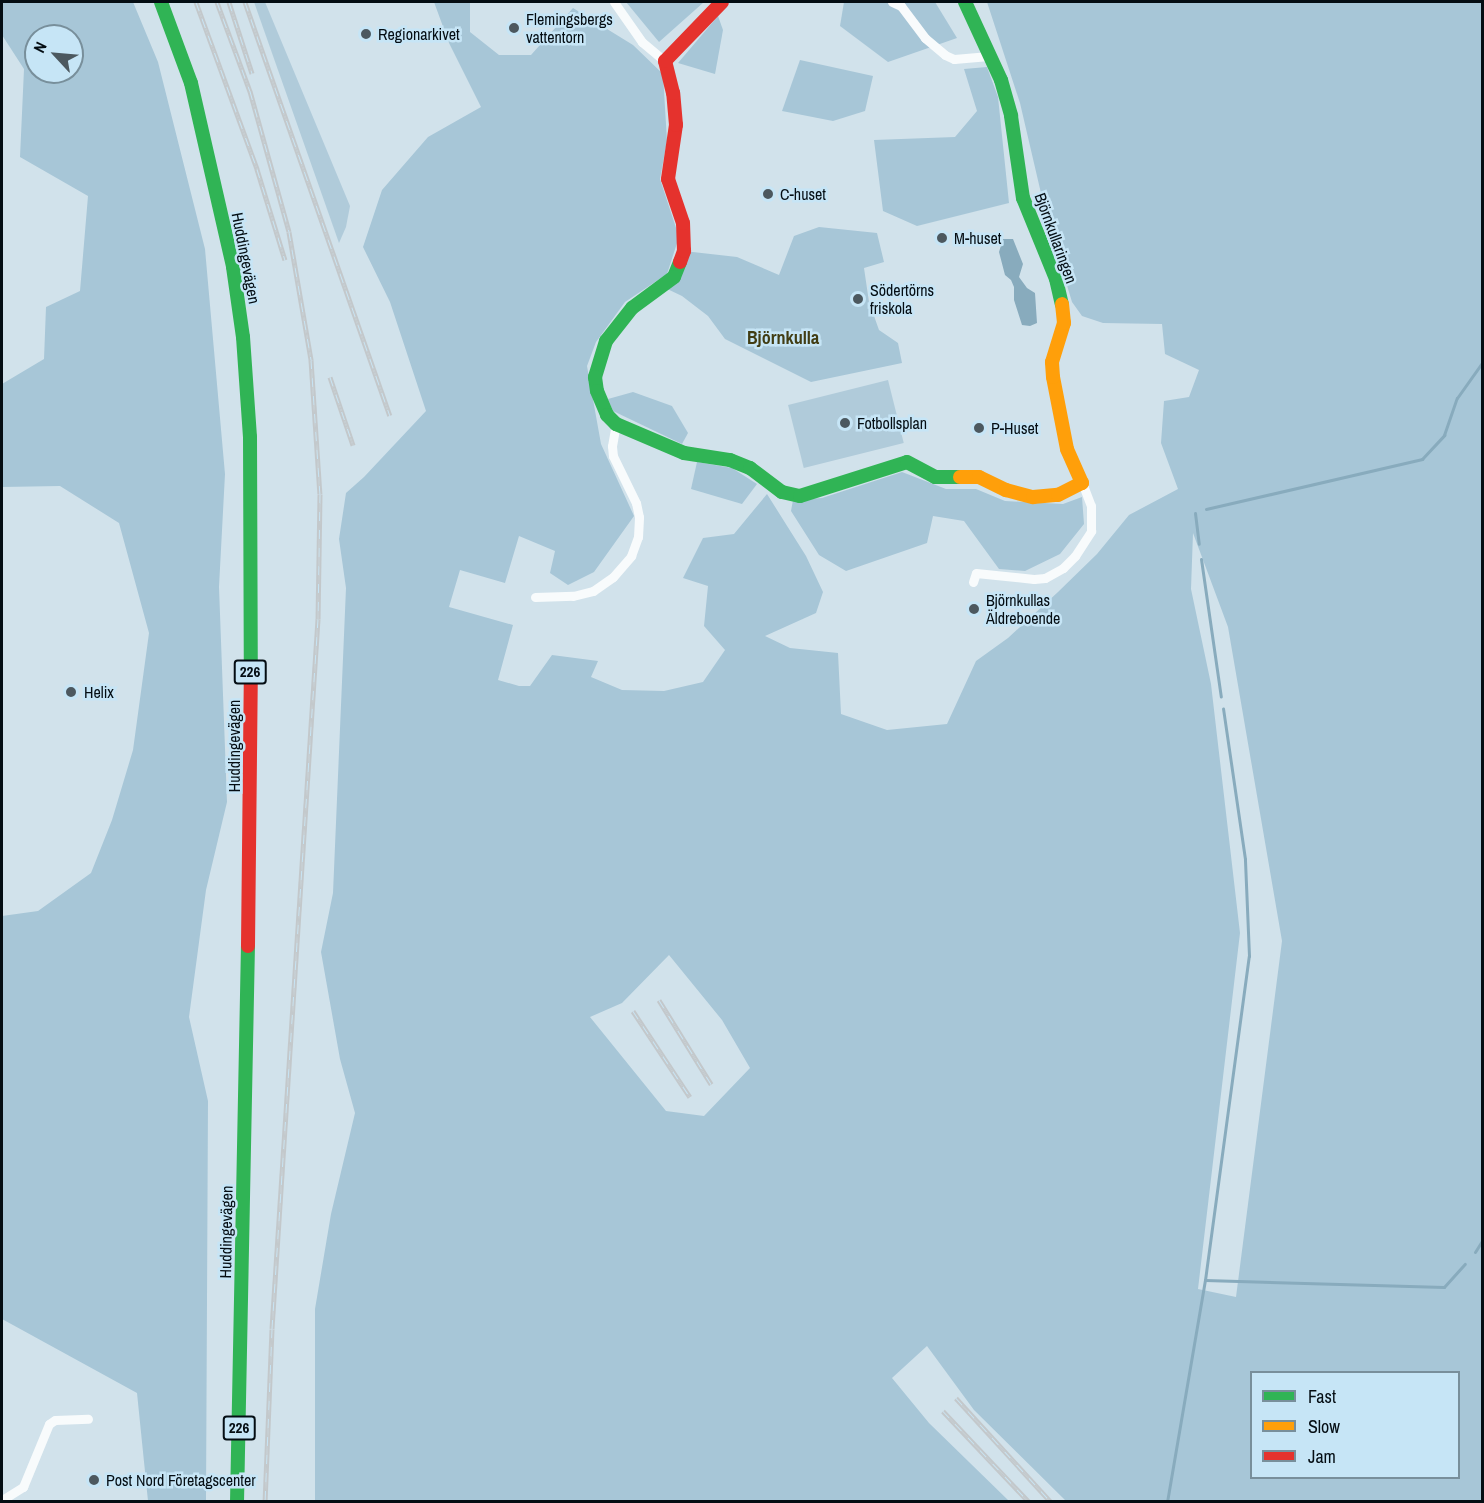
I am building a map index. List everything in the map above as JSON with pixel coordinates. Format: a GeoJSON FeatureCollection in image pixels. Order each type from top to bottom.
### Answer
{"type":"FeatureCollection","features":[{"type":"Feature","properties":{"kind":"main road","name":"Huddingevägen"},"geometry":{"type":"LineString","coordinates":[[161,2],[191,83],[233,267],[243,337],[250,437],[252,760],[237,1502]]}},
{"type":"Feature","properties":{"kind":"main road"},"geometry":{"type":"LineString","coordinates":[[722,2],[665,61],[673,93],[676,125],[668,179],[683,223],[684,251],[674,277],[632,308],[606,342],[600,354],[596,377],[597,391],[604,409],[616,424],[672,449],[730,460],[750,468],[782,492],[800,496],[907,462],[935,477],[979,477],[1006,490],[1033,497],[1058,495],[1082,483]]}},
{"type":"Feature","properties":{"kind":"main road","name":"Björnkullaringen"},"geometry":{"type":"LineString","coordinates":[[965,2],[992,56],[1011,116],[1023,198],[1056,279],[1064,312],[1064,323],[1052,362],[1054,388],[1068,449],[1082,483]]}},
{"type":"Feature","properties":{"kind":"street"},"geometry":{"type":"LineString","coordinates":[[614,2],[642,42],[665,61]]}},
{"type":"Feature","properties":{"kind":"street"},"geometry":{"type":"LineString","coordinates":[[892,2],[901,6],[925,38],[945,55],[954,58],[992,56]]}},
{"type":"Feature","properties":{"kind":"street"},"geometry":{"type":"LineString","coordinates":[[535,597],[573,596],[593,591],[613,577],[631,556],[638,537],[639,517],[636,503],[613,456],[612,446],[616,424]]}},
{"type":"Feature","properties":{"kind":"street"},"geometry":{"type":"LineString","coordinates":[[973,582],[976,573],[1034,579],[1045,578],[1063,568],[1075,556],[1091,531],[1091,506],[1082,483]]}},
{"type":"Feature","properties":{"kind":"street"},"geometry":{"type":"LineString","coordinates":[[2,1500],[23,1487],[49,1424],[54,1420],[88,1419]]}},
{"type":"Feature","properties":{"kind":"shaded area"},"geometry":{"type":"Polygon","coordinates":[[[2,2],[133,2],[158,62],[205,249],[225,474],[219,587],[227,802],[206,890],[189,1017],[208,1101],[206,1501],[148,1501],[137,1393],[2,1319],[2,916],[38,911],[91,873],[112,820],[133,750],[149,633],[119,523],[60,486],[2,487],[2,384],[44,359],[46,307],[80,291],[88,196],[20,157],[24,69],[2,35],[2,2]]]}},
{"type":"Feature","properties":{"kind":"shaded area"},"geometry":{"type":"Polygon","coordinates":[[[254,2],[265,2],[350,206],[346,227],[339,243],[254,2]]]}},
{"type":"Feature","properties":{"kind":"shaded area"},"geometry":{"type":"Polygon","coordinates":[[[434,2],[470,2],[470,32],[499,55],[531,55],[573,8],[633,45],[663,74],[667,141],[660,179],[679,237],[667,274],[625,302],[596,342],[587,366],[601,444],[634,516],[594,572],[568,585],[550,573],[555,551],[519,536],[505,583],[460,570],[449,607],[513,625],[498,680],[519,686],[530,686],[552,655],[598,661],[591,677],[622,690],[664,691],[703,682],[725,650],[704,626],[708,586],[683,578],[703,538],[734,534],[767,494],[806,556],[823,592],[816,613],[765,636],[790,648],[838,653],[841,714],[887,730],[947,724],[976,661],[1008,638],[1058,592],[1097,554],[1129,515],[1178,489],[1161,443],[1164,401],[1189,397],[1199,370],[1165,354],[1162,324],[1103,323],[1082,316],[1072,302],[1047,219],[1020,103],[987,2],[1482,2],[1482,1501],[1066,1501],[974,1410],[927,1346],[892,1378],[929,1423],[1009,1501],[315,1502],[315,1309],[331,1214],[355,1113],[340,1059],[321,952],[333,893],[346,588],[339,539],[346,493],[426,411],[390,302],[363,247],[382,190],[428,137],[481,107],[449,43],[434,2]],[[1193,533],[1191,589],[1211,684],[1240,933],[1198,1289],[1236,1297],[1282,941],[1228,627],[1193,533]],[[669,955],[622,1003],[590,1017],[666,1111],[704,1116],[750,1068],[722,1020],[669,955]]]}},
{"type":"Feature","properties":{"kind":"shaded area"},"geometry":{"type":"Polygon","coordinates":[[[626,2],[704,2],[659,42],[626,2]]]}},
{"type":"Feature","properties":{"kind":"shaded area"},"geometry":{"type":"Polygon","coordinates":[[[844,2],[935,2],[957,38],[888,62],[840,26],[844,2]]]}},
{"type":"Feature","properties":{"kind":"shaded area"},"geometry":{"type":"Polygon","coordinates":[[[718,16],[723,30],[715,74],[678,63],[718,16]]]}},
{"type":"Feature","properties":{"kind":"shaded area"},"geometry":{"type":"Polygon","coordinates":[[[800,60],[873,76],[865,111],[833,121],[782,111],[800,60]]]}},
{"type":"Feature","properties":{"kind":"shaded area"},"geometry":{"type":"Polygon","coordinates":[[[987,67],[998,97],[1009,203],[917,226],[883,211],[874,140],[955,137],[977,111],[964,69],[987,67]]]}},
{"type":"Feature","properties":{"kind":"shaded area"},"geometry":{"type":"Polygon","coordinates":[[[819,227],[877,233],[884,262],[864,268],[869,302],[879,330],[898,343],[902,363],[811,382],[725,339],[708,316],[682,296],[661,286],[684,251],[737,257],[779,275],[794,236],[819,227]]]}},
{"type":"Feature","properties":{"kind":"shaded area"},"geometry":{"type":"Polygon","coordinates":[[[1003,239],[1013,239],[1023,264],[1019,277],[1027,288],[1035,293],[1037,323],[1030,326],[1022,325],[1014,300],[1014,287],[1005,275],[999,252],[1003,239]]]}},
{"type":"Feature","properties":{"kind":"shaded area","name":"Fotbollsplan"},"geometry":{"type":"Polygon","coordinates":[[[888,380],[904,443],[804,468],[788,405],[888,380]]]}},
{"type":"Feature","properties":{"kind":"shaded area"},"geometry":{"type":"Polygon","coordinates":[[[633,392],[672,406],[688,433],[682,444],[613,411],[608,399],[633,392]]]}},
{"type":"Feature","properties":{"kind":"shaded area"},"geometry":{"type":"Polygon","coordinates":[[[697,462],[732,468],[757,484],[742,504],[691,489],[697,462]]]}},
{"type":"Feature","properties":{"kind":"shaded area"},"geometry":{"type":"Polygon","coordinates":[[[902,472],[946,489],[976,489],[1005,501],[1063,504],[1082,497],[1084,524],[1060,554],[1025,571],[999,569],[964,521],[933,516],[927,543],[846,571],[819,555],[791,511],[793,500],[822,498],[902,472]]]}},
{"type":"Feature","properties":{"kind":"waterway"},"geometry":{"type":"LineString","coordinates":[[1206,509],[1422,459],[1444,435],[1457,398],[1482,363]]}},
{"type":"Feature","properties":{"kind":"waterway"},"geometry":{"type":"LineString","coordinates":[[1195,513],[1199,544]]}},
{"type":"Feature","properties":{"kind":"waterway"},"geometry":{"type":"LineString","coordinates":[[1201,559],[1221,697]]}},
{"type":"Feature","properties":{"kind":"waterway"},"geometry":{"type":"LineString","coordinates":[[1167,1502],[1205,1280],[1249,956],[1245,859],[1223,709]]}},
{"type":"Feature","properties":{"kind":"waterway"},"geometry":{"type":"LineString","coordinates":[[1475,1252],[1482,1241]]}},
{"type":"Feature","properties":{"kind":"waterway"},"geometry":{"type":"LineString","coordinates":[[1205,1280],[1444,1287],[1465,1264]]}},
{"type":"Feature","properties":{"kind":"railway"},"geometry":{"type":"LineString","coordinates":[[196,2],[257,169],[285,260]]}},
{"type":"Feature","properties":{"kind":"railway"},"geometry":{"type":"LineString","coordinates":[[217,2],[250,91],[289,232],[311,360],[320,494],[318,619],[272,1329],[265,1502]]}},
{"type":"Feature","properties":{"kind":"railway"},"geometry":{"type":"LineString","coordinates":[[229,2],[252,73]]}},
{"type":"Feature","properties":{"kind":"railway"},"geometry":{"type":"LineString","coordinates":[[245,2],[390,415]]}},
{"type":"Feature","properties":{"kind":"railway"},"geometry":{"type":"LineString","coordinates":[[330,377],[353,445]]}},
{"type":"Feature","properties":{"kind":"railway"},"geometry":{"type":"LineString","coordinates":[[659,1000],[711,1084]]}},
{"type":"Feature","properties":{"kind":"railway"},"geometry":{"type":"LineString","coordinates":[[633,1011],[690,1097]]}},
{"type":"Feature","properties":{"kind":"railway"},"geometry":{"type":"LineString","coordinates":[[956,1398],[1051,1502]]}},
{"type":"Feature","properties":{"kind":"railway"},"geometry":{"type":"LineString","coordinates":[[943,1411],[1029,1502]]}},
{"type":"Feature","properties":{"kind":"traffic: fast"},"geometry":{"type":"LineString","coordinates":[[161,2],[191,83],[233,267],[243,337],[250,437],[251,676]]}},
{"type":"Feature","properties":{"kind":"traffic: fast"},"geometry":{"type":"LineString","coordinates":[[965,2],[1001,80],[1011,116],[1023,198],[1056,279],[1062,304]]}},
{"type":"Feature","properties":{"kind":"traffic: fast"},"geometry":{"type":"LineString","coordinates":[[680,262],[674,277],[632,308],[606,341],[595,377],[597,391],[607,415],[616,424],[684,453],[730,460],[750,468],[782,492],[800,496],[907,462],[935,477],[960,477]]}},
{"type":"Feature","properties":{"kind":"traffic: fast"},"geometry":{"type":"LineString","coordinates":[[237,1502],[248,946]]}},
{"type":"Feature","properties":{"kind":"traffic: slow"},"geometry":{"type":"LineString","coordinates":[[960,477],[979,477],[1006,490],[1033,497],[1058,495],[1082,483],[1067,449],[1053,377],[1052,362],[1064,323],[1062,304]]}},
{"type":"Feature","properties":{"kind":"traffic: jam"},"geometry":{"type":"LineString","coordinates":[[680,262],[684,251],[683,223],[668,179],[676,125],[673,93],[665,61],[722,2]]}},
{"type":"Feature","properties":{"kind":"traffic: jam"},"geometry":{"type":"LineString","coordinates":[[248,946],[251,676]]}},
{"type":"Feature","properties":{"kind":"place","name":"Flemingsbergs vattentorn"},"geometry":{"type":"Point","coordinates":[514,28]}},
{"type":"Feature","properties":{"kind":"place","name":"Regionarkivet"},"geometry":{"type":"Point","coordinates":[366,34]}},
{"type":"Feature","properties":{"kind":"place","name":"C-huset"},"geometry":{"type":"Point","coordinates":[768,194]}},
{"type":"Feature","properties":{"kind":"place","name":"M-huset"},"geometry":{"type":"Point","coordinates":[942,238]}},
{"type":"Feature","properties":{"kind":"place","name":"Södertörns friskola"},"geometry":{"type":"Point","coordinates":[858,299]}},
{"type":"Feature","properties":{"kind":"place","name":"Fotbollsplan"},"geometry":{"type":"Point","coordinates":[845,423]}},
{"type":"Feature","properties":{"kind":"place","name":"P-Huset"},"geometry":{"type":"Point","coordinates":[979,428]}},
{"type":"Feature","properties":{"kind":"place","name":"Björnkullas Äldreboende"},"geometry":{"type":"Point","coordinates":[974,609]}},
{"type":"Feature","properties":{"kind":"place","name":"Helix"},"geometry":{"type":"Point","coordinates":[71,692]}},
{"type":"Feature","properties":{"kind":"place","name":"Post Nord Företagscenter"},"geometry":{"type":"Point","coordinates":[94,1480]}},
{"type":"Feature","properties":{"kind":"district","name":"Björnkulla"},"geometry":{"type":"Point","coordinates":[783,338]}}]}
